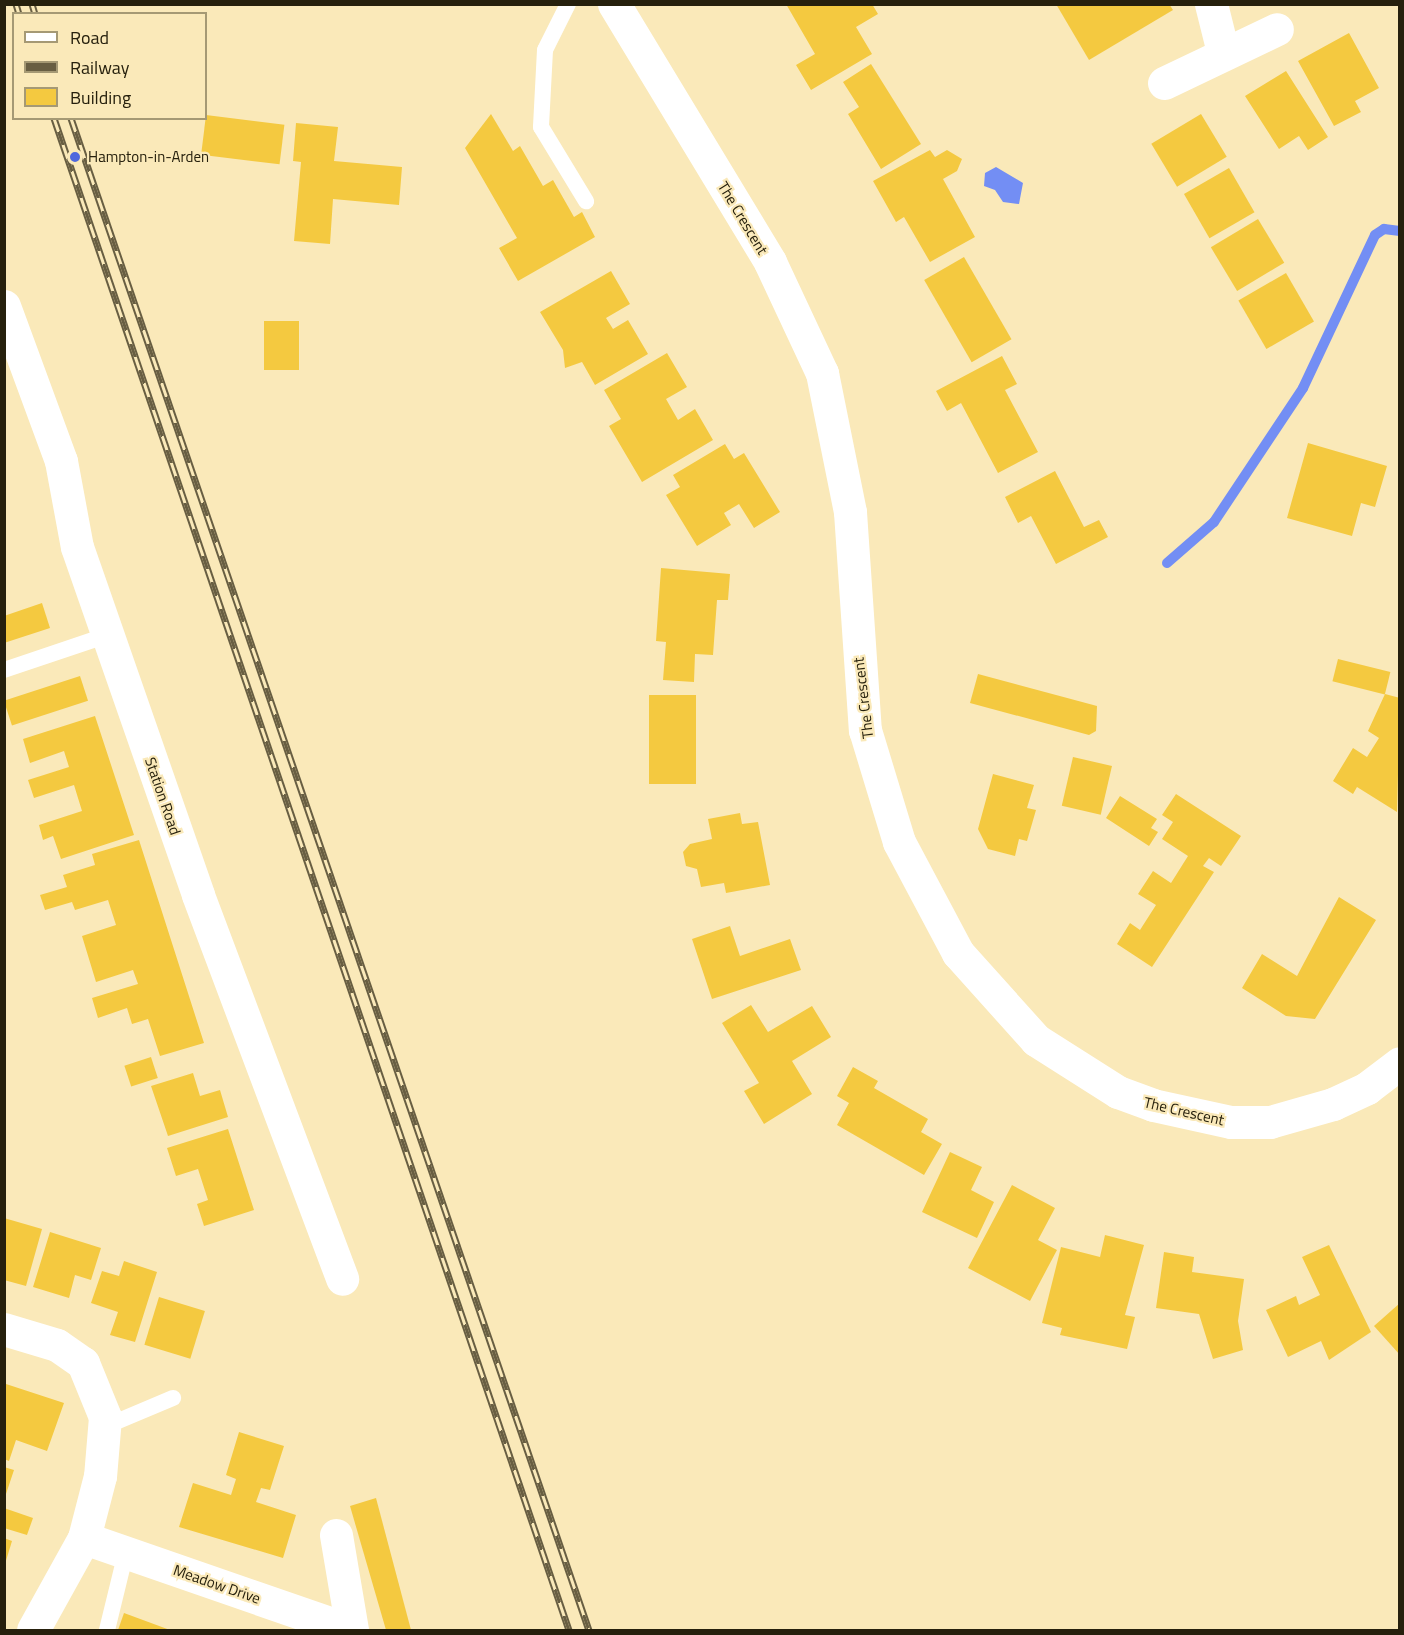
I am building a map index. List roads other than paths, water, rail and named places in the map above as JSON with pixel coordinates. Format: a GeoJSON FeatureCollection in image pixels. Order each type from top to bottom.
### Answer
{"type":"FeatureCollection","features":[{"type":"Feature","properties":{"kind":"street","name":"The Crescent"},"geometry":{"type":"LineString","coordinates":[[614,4],[770,262],[822,373],[850,512],[865,730],[899,842],[958,952],[1036,1040],[1118,1092],[1153,1106],[1232,1122],[1270,1122],[1333,1104],[1367,1088],[1400,1063]]}},
{"type":"Feature","properties":{"kind":"street"},"geometry":{"type":"LineString","coordinates":[[1211,4],[1223,52]]}},
{"type":"Feature","properties":{"kind":"street"},"geometry":{"type":"LineString","coordinates":[[1164,83],[1223,52],[1277,29]]}},
{"type":"Feature","properties":{"kind":"street","name":"Station Road"},"geometry":{"type":"LineString","coordinates":[[4,306],[61,461],[77,548],[198,895],[342,1280]]}},
{"type":"Feature","properties":{"kind":"street"},"geometry":{"type":"LineString","coordinates":[[4,1329],[57,1345],[83,1363],[96,1385],[104,1427],[100,1476],[84,1538],[33,1630]]}},
{"type":"Feature","properties":{"kind":"street","name":"Meadow Drive"},"geometry":{"type":"LineString","coordinates":[[84,1538],[351,1630],[336,1535]]}},
{"type":"Feature","properties":{"kind":"lane"},"geometry":{"type":"LineString","coordinates":[[568,4],[545,50],[541,128],[586,201]]}},
{"type":"Feature","properties":{"kind":"lane"},"geometry":{"type":"LineString","coordinates":[[4,670],[108,635]]}},
{"type":"Feature","properties":{"kind":"lane"},"geometry":{"type":"LineString","coordinates":[[104,1427],[173,1398]]}},
{"type":"Feature","properties":{"kind":"lane"},"geometry":{"type":"LineString","coordinates":[[107,1630],[126,1552]]}},
{"type":"Feature","properties":{"kind":"water"},"geometry":{"type":"Polygon","coordinates":[[[996,167],[1023,183],[1019,204],[1003,202],[995,190],[984,186],[985,173],[996,167]]]}},
{"type":"Feature","properties":{"kind":"waterway"},"geometry":{"type":"LineString","coordinates":[[1167,563],[1214,522],[1303,388],[1375,235],[1384,229],[1400,231]]}},
{"type":"Feature","properties":{"kind":"railway"},"geometry":{"type":"LineString","coordinates":[[16,4],[18,12]]}},
{"type":"Feature","properties":{"kind":"railway"},"geometry":{"type":"LineString","coordinates":[[32,4],[34,12]]}},
{"type":"Feature","properties":{"kind":"railway"},"geometry":{"type":"LineString","coordinates":[[55,120],[569,1630]]}},
{"type":"Feature","properties":{"kind":"railway"},"geometry":{"type":"LineString","coordinates":[[72,120],[589,1630]]}},
{"type":"Feature","properties":{"kind":"place","name":"Hampton-in-Arden"},"geometry":{"type":"Point","coordinates":[75,157]}}]}
